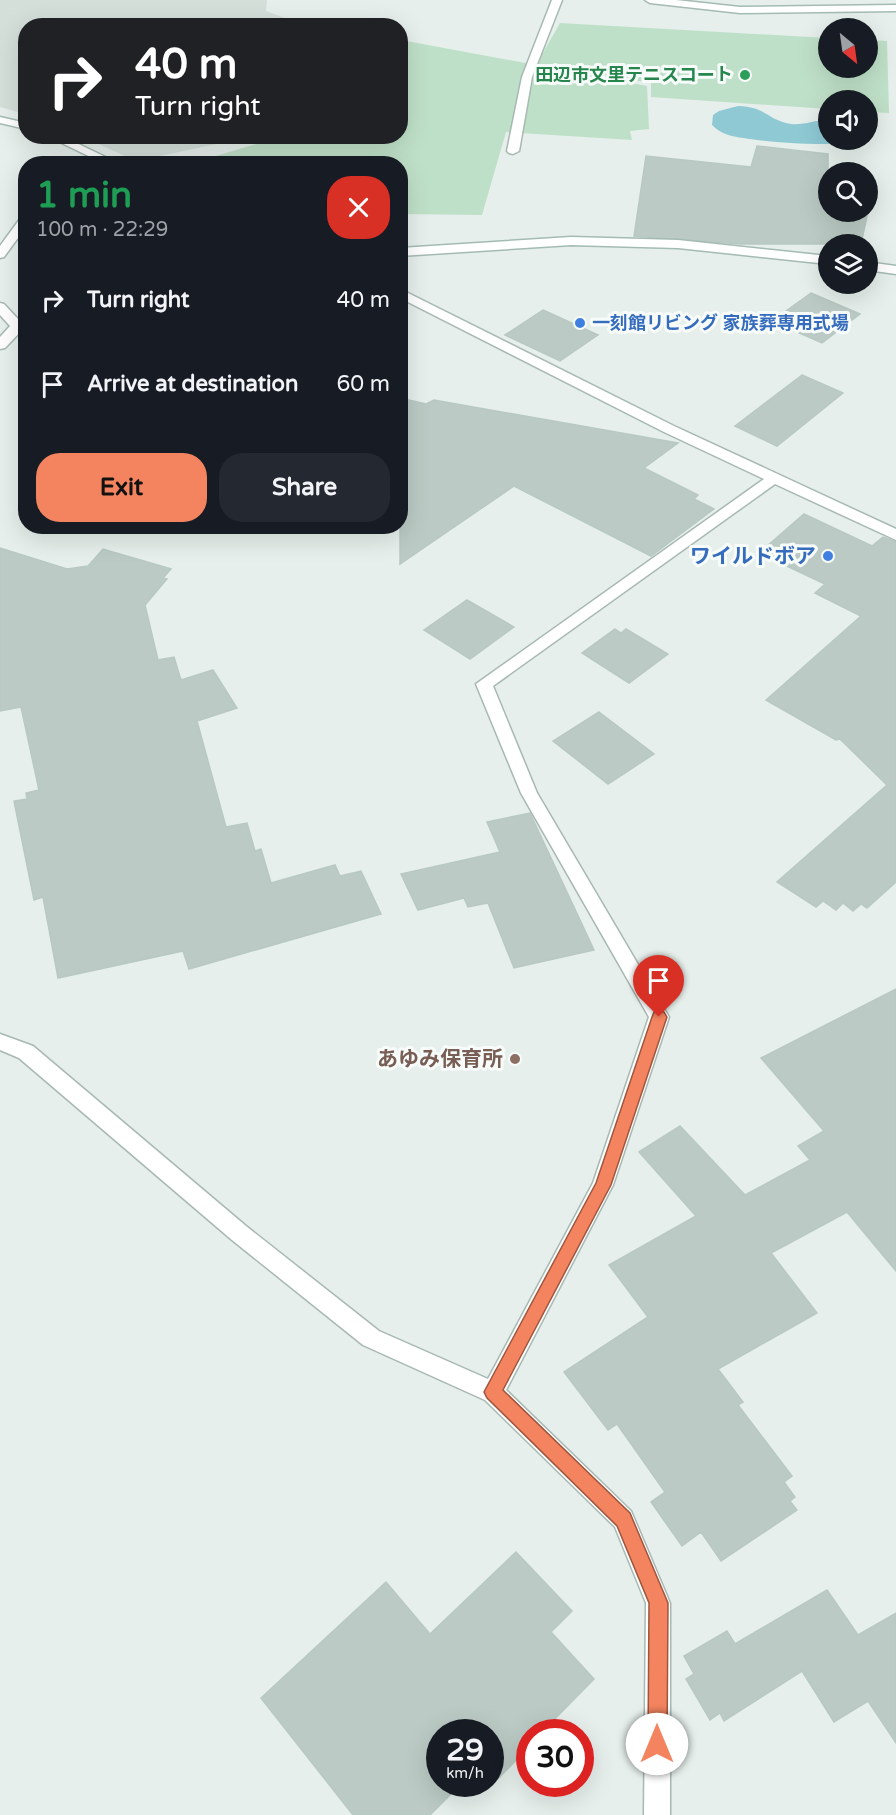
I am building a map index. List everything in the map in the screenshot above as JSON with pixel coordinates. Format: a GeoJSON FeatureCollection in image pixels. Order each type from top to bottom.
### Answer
{"type":"FeatureCollection","features":[{"type":"Feature","properties":{"kind":"street"},"geometry":{"type":"LineString","coordinates":[[513,151],[527,77],[557,0]]}},
{"type":"Feature","properties":{"kind":"street"},"geometry":{"type":"LineString","coordinates":[[650,0],[740,10],[896,8]]}},
{"type":"Feature","properties":{"kind":"street"},"geometry":{"type":"LineString","coordinates":[[0,120],[18,124]]}},
{"type":"Feature","properties":{"kind":"street"},"geometry":{"type":"LineString","coordinates":[[70,144],[97,156]]}},
{"type":"Feature","properties":{"kind":"street"},"geometry":{"type":"LineString","coordinates":[[0,254],[18,229]]}},
{"type":"Feature","properties":{"kind":"street"},"geometry":{"type":"LineString","coordinates":[[408,251],[571,241],[678,244],[818,259]]}},
{"type":"Feature","properties":{"kind":"street"},"geometry":{"type":"LineString","coordinates":[[878,268],[896,270]]}},
{"type":"Feature","properties":{"kind":"street"},"geometry":{"type":"LineString","coordinates":[[408,297],[669,429],[896,535]]}},
{"type":"Feature","properties":{"kind":"street"},"geometry":{"type":"LineString","coordinates":[[0,307],[18,320]]}},
{"type":"Feature","properties":{"kind":"street"},"geometry":{"type":"LineString","coordinates":[[0,322],[18,322]]}},
{"type":"Feature","properties":{"kind":"street"},"geometry":{"type":"LineString","coordinates":[[0,345],[18,325]]}},
{"type":"Feature","properties":{"kind":"street"},"geometry":{"type":"LineString","coordinates":[[493,1392],[603,1185],[659,1017],[529,793],[484,684],[774,478]]}},
{"type":"Feature","properties":{"kind":"street"},"geometry":{"type":"LineString","coordinates":[[0,1042],[26,1052],[239,1233],[371,1338],[493,1392],[623,1519],[658,1603],[657,1815]]}},
{"type":"Feature","properties":{"kind":"shaded area"},"geometry":{"type":"Polygon","coordinates":[[[0,0],[267,0],[266,11],[285,18],[18,18],[18,112],[0,107],[0,0]]]}},
{"type":"Feature","properties":{"kind":"shaded area"},"geometry":{"type":"Polygon","coordinates":[[[98,144],[217,144],[160,156],[125,156],[98,144]]]}},
{"type":"Feature","properties":{"kind":"green space"},"geometry":{"type":"Polygon","coordinates":[[[560,23],[818,37],[818,78],[878,78],[878,41],[887,41],[889,113],[878,112],[878,90],[818,90],[818,108],[651,97],[651,83],[567,70],[647,86],[649,129],[630,131],[632,140],[506,132],[482,215],[408,214],[408,156],[216,156],[256,144],[408,144],[408,41],[536,65],[560,23]]]}},
{"type":"Feature","properties":{"kind":"water"},"geometry":{"type":"Polygon","coordinates":[[[738,106],[760,110],[779,121],[791,124],[818,121],[818,144],[758,140],[729,135],[712,125],[713,115],[738,106]]]}},
{"type":"Feature","properties":{"kind":"building"},"geometry":{"type":"Polygon","coordinates":[[[757,146],[828,154],[828,162],[818,162],[818,222],[866,222],[863,234],[818,234],[818,244],[741,244],[634,236],[646,156],[751,167],[757,146]]]}},
{"type":"Feature","properties":{"kind":"building"},"geometry":{"type":"Polygon","coordinates":[[[811,293],[860,314],[822,343],[772,321],[811,293]]]}},
{"type":"Feature","properties":{"kind":"building"},"geometry":{"type":"Polygon","coordinates":[[[543,310],[598,335],[560,361],[505,335],[543,310]]]}},
{"type":"Feature","properties":{"kind":"building"},"geometry":{"type":"Polygon","coordinates":[[[802,375],[843,393],[777,446],[735,426],[802,375]]]}},
{"type":"Feature","properties":{"kind":"building"},"geometry":{"type":"Polygon","coordinates":[[[408,400],[426,404],[434,400],[678,443],[644,468],[698,495],[694,499],[714,509],[651,556],[514,486],[400,564],[400,534],[408,534],[408,400]]]}},
{"type":"Feature","properties":{"kind":"building"},"geometry":{"type":"Polygon","coordinates":[[[804,514],[872,546],[883,537],[896,542],[896,882],[867,908],[861,904],[853,911],[843,903],[836,910],[823,901],[816,907],[777,882],[887,785],[840,739],[836,740],[766,700],[861,616],[815,593],[825,584],[759,553],[804,514]]]}},
{"type":"Feature","properties":{"kind":"building"},"geometry":{"type":"Polygon","coordinates":[[[0,548],[67,569],[88,566],[103,549],[171,569],[163,578],[167,579],[145,605],[158,660],[174,657],[181,680],[213,670],[237,708],[197,721],[226,827],[247,823],[255,851],[261,849],[271,883],[335,865],[340,876],[361,871],[381,914],[189,969],[183,951],[58,978],[43,897],[34,900],[14,801],[27,799],[26,793],[39,790],[21,707],[0,711],[0,548]]]}},
{"type":"Feature","properties":{"kind":"building"},"geometry":{"type":"Polygon","coordinates":[[[467,600],[514,627],[470,659],[424,630],[467,600]]]}},
{"type":"Feature","properties":{"kind":"building"},"geometry":{"type":"Polygon","coordinates":[[[615,629],[621,633],[626,629],[668,654],[629,683],[582,653],[615,629]]]}},
{"type":"Feature","properties":{"kind":"building"},"geometry":{"type":"Polygon","coordinates":[[[599,712],[654,754],[608,784],[553,741],[599,712]]]}},
{"type":"Feature","properties":{"kind":"building"},"geometry":{"type":"Polygon","coordinates":[[[530,813],[594,950],[514,968],[488,903],[468,907],[464,898],[418,910],[401,874],[500,852],[487,822],[530,813]]]}},
{"type":"Feature","properties":{"kind":"building"},"geometry":{"type":"Polygon","coordinates":[[[896,989],[896,1271],[847,1212],[771,1253],[817,1313],[718,1369],[743,1402],[738,1405],[792,1476],[784,1482],[795,1497],[790,1501],[797,1510],[721,1561],[701,1532],[682,1546],[651,1502],[665,1492],[617,1424],[608,1430],[564,1372],[648,1317],[609,1265],[696,1216],[639,1152],[680,1126],[745,1195],[810,1160],[798,1146],[824,1131],[761,1058],[896,989]]]}},
{"type":"Feature","properties":{"kind":"building"},"geometry":{"type":"Polygon","coordinates":[[[516,1552],[572,1611],[551,1632],[594,1679],[555,1719],[516,1719],[516,1760],[504,1773],[504,1719],[426,1719],[426,1797],[448,1797],[430,1815],[353,1815],[261,1698],[386,1582],[430,1634],[516,1552]]]}},
{"type":"Feature","properties":{"kind":"building"},"geometry":{"type":"Polygon","coordinates":[[[827,1590],[858,1635],[896,1613],[896,1743],[868,1701],[834,1722],[802,1671],[724,1721],[720,1713],[710,1720],[686,1679],[694,1674],[684,1656],[727,1631],[735,1644],[827,1590]]]}},
{"type":"Feature","properties":{"kind":"place","name":"田辺市文里テニスコート"},"geometry":{"type":"Point","coordinates":[745,75]}},
{"type":"Feature","properties":{"kind":"place","name":"一刻館リビング 家族葬専用式場"},"geometry":{"type":"Point","coordinates":[580,323]}},
{"type":"Feature","properties":{"kind":"place","name":"ワイルドボア"},"geometry":{"type":"Point","coordinates":[828,556]}},
{"type":"Feature","properties":{"kind":"place","name":"あゆみ保育所"},"geometry":{"type":"Point","coordinates":[515,1059]}},
{"type":"Feature","properties":{"kind":"route"},"geometry":{"type":"LineString","coordinates":[[657,1744],[658,1603],[623,1519],[493,1392],[603,1185],[659,1017]]}}]}
